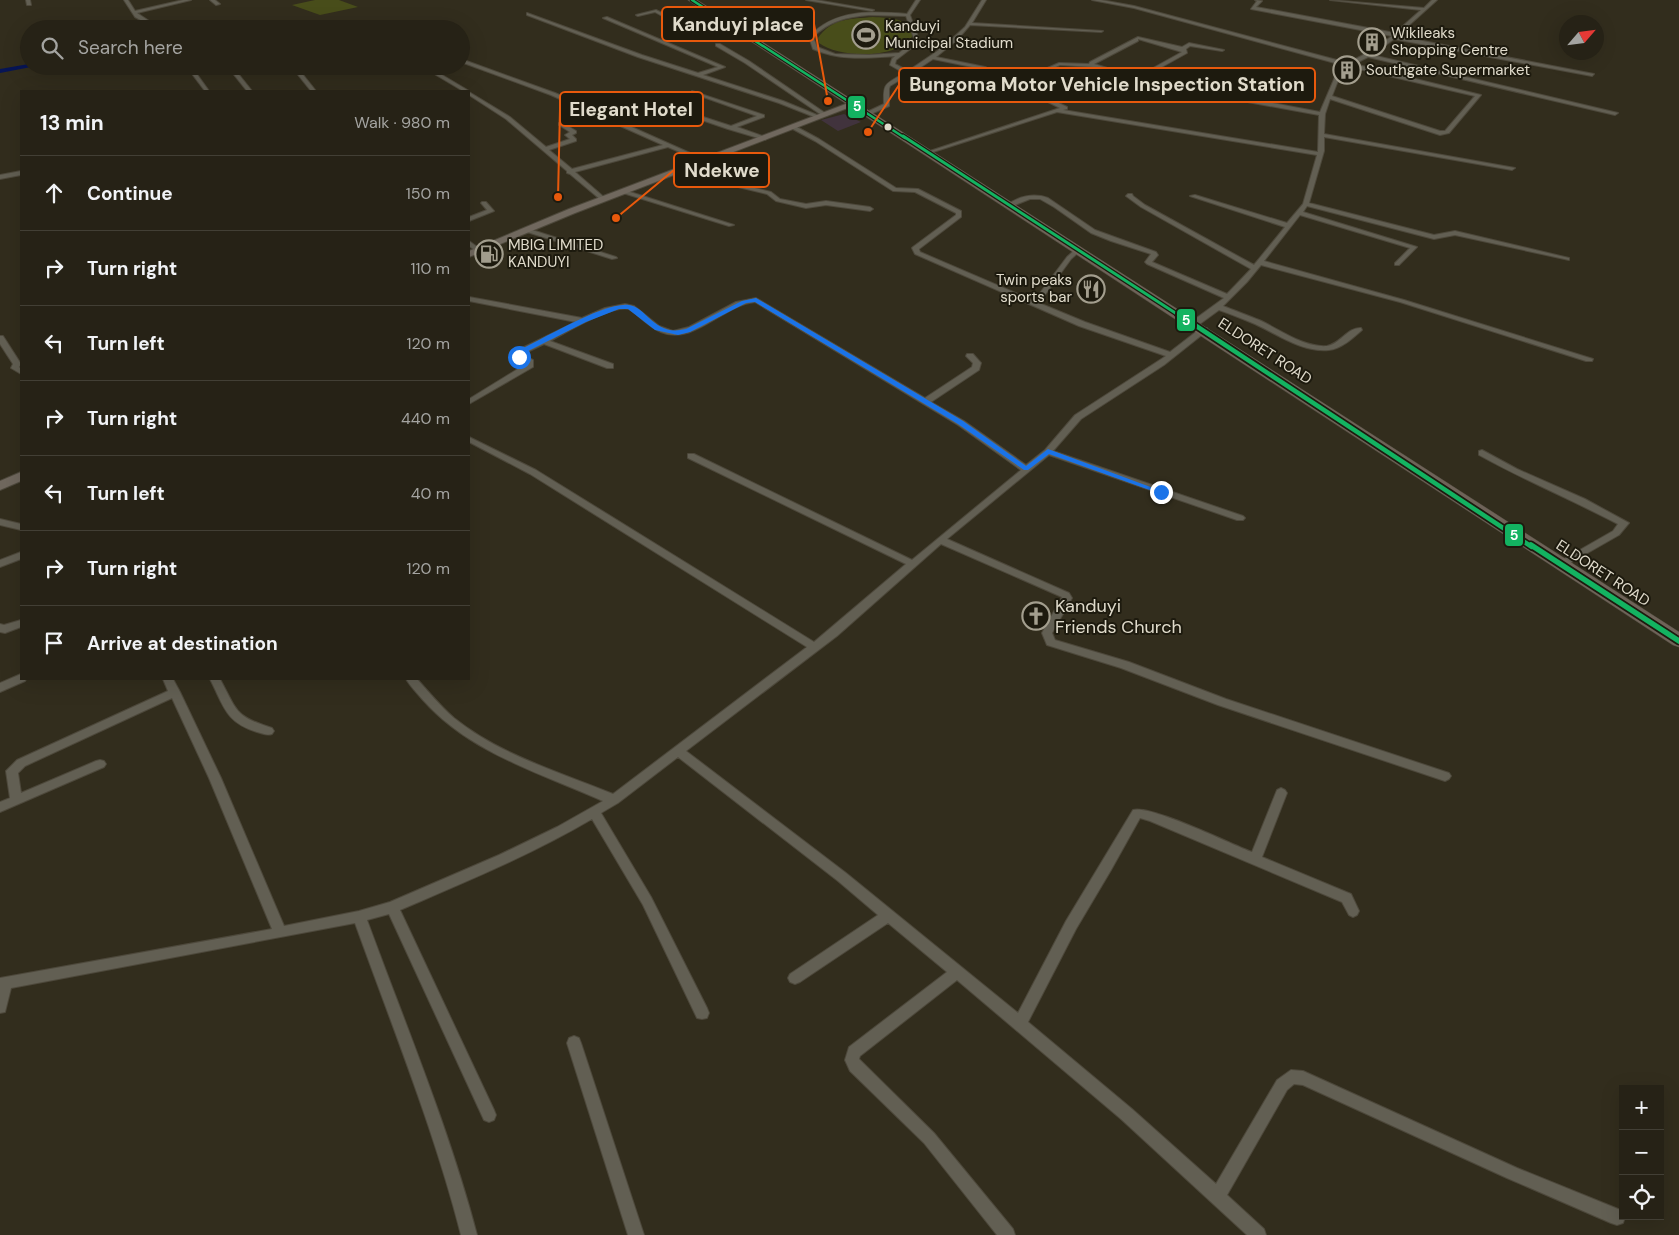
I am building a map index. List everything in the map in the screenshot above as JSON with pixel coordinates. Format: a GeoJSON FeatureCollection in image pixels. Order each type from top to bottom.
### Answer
{"type":"FeatureCollection","features":[{"type":"Feature","properties":{"kind":"highway","name":"ELDORET ROAD"},"geometry":{"type":"LineString","coordinates":[[692,0],[1199,327],[1679,641]]}},
{"type":"Feature","properties":{"kind":"highway","name":"ELDORET ROAD"},"geometry":{"type":"LineString","coordinates":[[696,0],[734,27]]}},
{"type":"Feature","properties":{"kind":"main road"},"geometry":{"type":"LineString","coordinates":[[473,252],[603,199],[793,127],[825,115],[856,107]]}},
{"type":"Feature","properties":{"kind":"main road"},"geometry":{"type":"LineString","coordinates":[[0,486],[20,476]]}},
{"type":"Feature","properties":{"kind":"street"},"geometry":{"type":"LineString","coordinates":[[126,0],[139,17],[146,20]]}},
{"type":"Feature","properties":{"kind":"street"},"geometry":{"type":"LineString","coordinates":[[135,12],[188,0]]}},
{"type":"Feature","properties":{"kind":"street"},"geometry":{"type":"LineString","coordinates":[[212,0],[218,4]]}},
{"type":"Feature","properties":{"kind":"street"},"geometry":{"type":"LineString","coordinates":[[808,0],[908,15]]}},
{"type":"Feature","properties":{"kind":"street"},"geometry":{"type":"LineString","coordinates":[[917,42],[916,30],[910,22],[908,15],[918,0]]}},
{"type":"Feature","properties":{"kind":"street"},"geometry":{"type":"LineString","coordinates":[[856,107],[887,105],[886,89],[888,85],[943,50],[970,24],[984,0]]}},
{"type":"Feature","properties":{"kind":"street"},"geometry":{"type":"LineString","coordinates":[[1094,0],[1134,7],[1349,65],[1478,95],[1447,132],[1443,133],[1425,129],[1328,97]]}},
{"type":"Feature","properties":{"kind":"street"},"geometry":{"type":"LineString","coordinates":[[1257,0],[1260,2],[1253,8],[1592,75]]}},
{"type":"Feature","properties":{"kind":"street"},"geometry":{"type":"LineString","coordinates":[[1332,0],[1425,9]]}},
{"type":"Feature","properties":{"kind":"street"},"geometry":{"type":"LineString","coordinates":[[0,1007],[3,983],[280,934],[359,917],[392,907],[503,859],[561,831],[614,800],[814,647],[940,540],[1048,452],[1078,417],[1171,355],[1245,281],[1306,204],[1320,154],[1322,114],[1337,77],[1349,65],[1395,36],[1435,0]]}},
{"type":"Feature","properties":{"kind":"street"},"geometry":{"type":"LineString","coordinates":[[638,15],[656,11],[684,26],[705,33],[734,27]]}},
{"type":"Feature","properties":{"kind":"street"},"geometry":{"type":"LineString","coordinates":[[529,14],[697,75],[825,115]]}},
{"type":"Feature","properties":{"kind":"street"},"geometry":{"type":"LineString","coordinates":[[901,54],[851,56],[828,53],[815,48],[811,37],[825,24],[841,18],[882,14],[908,15]]}},
{"type":"Feature","properties":{"kind":"street"},"geometry":{"type":"LineString","coordinates":[[605,18],[723,67],[697,75]]}},
{"type":"Feature","properties":{"kind":"street"},"geometry":{"type":"LineString","coordinates":[[970,24],[1101,31]]}},
{"type":"Feature","properties":{"kind":"street"},"geometry":{"type":"LineString","coordinates":[[1092,66],[1092,63],[1137,39],[1183,49],[1193,44],[1222,50]]}},
{"type":"Feature","properties":{"kind":"street"},"geometry":{"type":"LineString","coordinates":[[917,42],[943,50]]}},
{"type":"Feature","properties":{"kind":"street"},"geometry":{"type":"LineString","coordinates":[[917,42],[894,59],[892,65],[908,74],[976,93]]}},
{"type":"Feature","properties":{"kind":"street"},"geometry":{"type":"LineString","coordinates":[[718,45],[747,62],[825,115]]}},
{"type":"Feature","properties":{"kind":"street"},"geometry":{"type":"LineString","coordinates":[[1137,78],[1186,51],[1183,49]]}},
{"type":"Feature","properties":{"kind":"street"},"geometry":{"type":"LineString","coordinates":[[1367,55],[1615,113]]}},
{"type":"Feature","properties":{"kind":"street"},"geometry":{"type":"LineString","coordinates":[[929,153],[1065,108],[983,68],[933,58]]}},
{"type":"Feature","properties":{"kind":"street"},"geometry":{"type":"LineString","coordinates":[[470,63],[553,94],[705,161]]}},
{"type":"Feature","properties":{"kind":"street"},"geometry":{"type":"LineString","coordinates":[[1016,83],[1059,64],[1092,66],[1137,78],[1322,114]]}},
{"type":"Feature","properties":{"kind":"street"},"geometry":{"type":"LineString","coordinates":[[195,75],[206,90]]}},
{"type":"Feature","properties":{"kind":"street"},"geometry":{"type":"LineString","coordinates":[[237,75],[249,90]]}},
{"type":"Feature","properties":{"kind":"street"},"geometry":{"type":"LineString","coordinates":[[301,75],[313,90]]}},
{"type":"Feature","properties":{"kind":"street"},"geometry":{"type":"LineString","coordinates":[[438,75],[464,90]]}},
{"type":"Feature","properties":{"kind":"street"},"geometry":{"type":"LineString","coordinates":[[694,92],[762,116],[730,128]]}},
{"type":"Feature","properties":{"kind":"street"},"geometry":{"type":"LineString","coordinates":[[470,94],[508,118],[569,172],[603,199]]}},
{"type":"Feature","properties":{"kind":"street"},"geometry":{"type":"LineString","coordinates":[[658,104],[764,138]]}},
{"type":"Feature","properties":{"kind":"street"},"geometry":{"type":"LineString","coordinates":[[1058,111],[1320,154]]}},
{"type":"Feature","properties":{"kind":"street"},"geometry":{"type":"LineString","coordinates":[[544,150],[574,140],[568,135],[574,132],[561,124]]}},
{"type":"Feature","properties":{"kind":"street"},"geometry":{"type":"LineString","coordinates":[[793,127],[817,140],[895,190],[916,190],[957,210],[961,214],[915,248],[915,252],[1082,324],[1171,355]]}},
{"type":"Feature","properties":{"kind":"street"},"geometry":{"type":"LineString","coordinates":[[1321,135],[1512,168]]}},
{"type":"Feature","properties":{"kind":"street"},"geometry":{"type":"LineString","coordinates":[[569,172],[669,145]]}},
{"type":"Feature","properties":{"kind":"street"},"geometry":{"type":"LineString","coordinates":[[678,171],[766,192],[778,200],[806,206],[826,203],[870,209]]}},
{"type":"Feature","properties":{"kind":"street"},"geometry":{"type":"LineString","coordinates":[[0,177],[20,173]]}},
{"type":"Feature","properties":{"kind":"street"},"geometry":{"type":"LineString","coordinates":[[625,192],[731,225]]}},
{"type":"Feature","properties":{"kind":"street"},"geometry":{"type":"LineString","coordinates":[[1130,194],[1129,196],[1143,206],[1257,265],[1402,301],[1589,359]]}},
{"type":"Feature","properties":{"kind":"street"},"geometry":{"type":"LineString","coordinates":[[1193,196],[1289,226]]}},
{"type":"Feature","properties":{"kind":"street"},"geometry":{"type":"LineString","coordinates":[[1010,205],[1035,197],[1039,198],[1066,211],[1092,231],[1154,253],[1155,255],[1149,263],[1228,297]]}},
{"type":"Feature","properties":{"kind":"street"},"geometry":{"type":"LineString","coordinates":[[470,219],[491,211],[484,202]]}},
{"type":"Feature","properties":{"kind":"street"},"geometry":{"type":"LineString","coordinates":[[1306,204],[1434,237],[1455,233],[1567,258]]}},
{"type":"Feature","properties":{"kind":"street"},"geometry":{"type":"LineString","coordinates":[[1299,213],[1414,247],[1397,264]]}},
{"type":"Feature","properties":{"kind":"street"},"geometry":{"type":"LineString","coordinates":[[526,230],[614,258]]}},
{"type":"Feature","properties":{"kind":"street"},"geometry":{"type":"LineString","coordinates":[[1035,304],[1069,258],[1079,250]]}},
{"type":"Feature","properties":{"kind":"street"},"geometry":{"type":"LineString","coordinates":[[470,299],[584,321]]}},
{"type":"Feature","properties":{"kind":"street"},"geometry":{"type":"LineString","coordinates":[[470,401],[530,365],[530,362],[517,354],[584,321],[618,307],[627,306],[658,328],[672,333],[682,333],[744,302],[756,300],[961,423],[1026,469]]}},
{"type":"Feature","properties":{"kind":"street"},"geometry":{"type":"LineString","coordinates":[[1218,307],[1259,322],[1306,344],[1319,347],[1336,346],[1358,330]]}},
{"type":"Feature","properties":{"kind":"street"},"geometry":{"type":"LineString","coordinates":[[0,338],[17,364],[15,368],[20,371]]}},
{"type":"Feature","properties":{"kind":"street"},"geometry":{"type":"LineString","coordinates":[[544,341],[610,366]]}},
{"type":"Feature","properties":{"kind":"street"},"geometry":{"type":"LineString","coordinates":[[925,402],[976,368],[977,363],[970,356]]}},
{"type":"Feature","properties":{"kind":"street"},"geometry":{"type":"LineString","coordinates":[[470,440],[534,472],[814,647]]}},
{"type":"Feature","properties":{"kind":"street"},"geometry":{"type":"LineString","coordinates":[[1048,452],[1240,518]]}},
{"type":"Feature","properties":{"kind":"street"},"geometry":{"type":"LineString","coordinates":[[1482,453],[1514,471],[1624,523],[1616,533],[1560,564]]}},
{"type":"Feature","properties":{"kind":"street"},"geometry":{"type":"LineString","coordinates":[[691,456],[913,564]]}},
{"type":"Feature","properties":{"kind":"street"},"geometry":{"type":"LineString","coordinates":[[0,522],[20,527]]}},
{"type":"Feature","properties":{"kind":"street"},"geometry":{"type":"LineString","coordinates":[[940,540],[1066,595],[1068,598],[1053,620],[1047,633],[1051,642],[1125,665],[1222,702],[1445,776]]}},
{"type":"Feature","properties":{"kind":"street"},"geometry":{"type":"LineString","coordinates":[[0,564],[20,554]]}},
{"type":"Feature","properties":{"kind":"street"},"geometry":{"type":"LineString","coordinates":[[0,628],[5,629],[20,623]]}},
{"type":"Feature","properties":{"kind":"street"},"geometry":{"type":"LineString","coordinates":[[0,688],[20,678]]}},
{"type":"Feature","properties":{"kind":"street"},"geometry":{"type":"LineString","coordinates":[[169,680],[176,692],[215,778],[280,934]]}},
{"type":"Feature","properties":{"kind":"street"},"geometry":{"type":"LineString","coordinates":[[215,680],[229,710],[247,725],[268,731]]}},
{"type":"Feature","properties":{"kind":"street"},"geometry":{"type":"LineString","coordinates":[[412,680],[454,724],[473,737],[502,752],[614,800]]}},
{"type":"Feature","properties":{"kind":"street"},"geometry":{"type":"LineString","coordinates":[[16,799],[12,771],[21,762],[176,692]]}},
{"type":"Feature","properties":{"kind":"street"},"geometry":{"type":"LineString","coordinates":[[679,752],[844,878],[888,916],[1021,1022],[1107,1095],[1218,1195],[1258,1235]]}},
{"type":"Feature","properties":{"kind":"street"},"geometry":{"type":"LineString","coordinates":[[0,807],[100,764]]}},
{"type":"Feature","properties":{"kind":"street"},"geometry":{"type":"LineString","coordinates":[[1255,859],[1281,793]]}},
{"type":"Feature","properties":{"kind":"street"},"geometry":{"type":"LineString","coordinates":[[594,811],[647,901],[702,1013]]}},
{"type":"Feature","properties":{"kind":"street"},"geometry":{"type":"LineString","coordinates":[[1021,1022],[1071,925],[1137,813],[1152,816],[1346,898],[1353,911]]}},
{"type":"Feature","properties":{"kind":"street"},"geometry":{"type":"LineString","coordinates":[[392,907],[489,1115]]}},
{"type":"Feature","properties":{"kind":"street"},"geometry":{"type":"LineString","coordinates":[[795,978],[888,916]]}},
{"type":"Feature","properties":{"kind":"street"},"geometry":{"type":"LineString","coordinates":[[359,917],[437,1130],[469,1235]]}},
{"type":"Feature","properties":{"kind":"street"},"geometry":{"type":"LineString","coordinates":[[958,972],[854,1052],[852,1060],[855,1066],[929,1138],[1007,1235]]}},
{"type":"Feature","properties":{"kind":"street"},"geometry":{"type":"LineString","coordinates":[[574,1043],[636,1235]]}},
{"type":"Feature","properties":{"kind":"street"},"geometry":{"type":"LineString","coordinates":[[1218,1195],[1282,1085],[1291,1077],[1303,1078],[1512,1173],[1618,1217]]}},
{"type":"Feature","properties":{"kind":"shaded area"},"geometry":{"type":"Polygon","coordinates":[[[844,114],[861,122],[838,131],[821,120],[844,114]]]}},
{"type":"Feature","properties":{"kind":"green space"},"geometry":{"type":"Polygon","coordinates":[[[315,0],[339,0],[358,7],[320,15],[292,5],[315,0]]]}},
{"type":"Feature","properties":{"kind":"green space","name":"Kanduyi Municipal Stadium"},"geometry":{"type":"Polygon","coordinates":[[[873,17],[902,21],[914,33],[907,42],[897,48],[870,54],[841,52],[819,43],[818,38],[823,31],[835,23],[849,19],[873,17]]]}},
{"type":"Feature","properties":{"kind":"waterway"},"geometry":{"type":"LineString","coordinates":[[0,71],[20,68]]}},
{"type":"Feature","properties":{"kind":"transit line","name":"5"},"geometry":{"type":"LineString","coordinates":[[692,0],[1679,641]]}},
{"type":"Feature","properties":{"kind":"place","name":"Kanduyi Municipal Stadium"},"geometry":{"type":"Point","coordinates":[866,35]}},
{"type":"Feature","properties":{"kind":"place","name":"Wikileaks Shopping Centre"},"geometry":{"type":"Point","coordinates":[1372,42]}},
{"type":"Feature","properties":{"kind":"place","name":"Southgate Supermarket"},"geometry":{"type":"Point","coordinates":[1347,70]}},
{"type":"Feature","properties":{"kind":"place","name":"Kanduyi place"},"geometry":{"type":"Point","coordinates":[828,101]}},
{"type":"Feature","properties":{"kind":"place","name":"Bungoma Motor Vehicle Inspection Station"},"geometry":{"type":"Point","coordinates":[868,132]}},
{"type":"Feature","properties":{"kind":"place","name":"Elegant Hotel"},"geometry":{"type":"Point","coordinates":[558,197]}},
{"type":"Feature","properties":{"kind":"place","name":"Ndekwe"},"geometry":{"type":"Point","coordinates":[616,218]}},
{"type":"Feature","properties":{"kind":"place","name":"MBIG LIMITED KANDUYI"},"geometry":{"type":"Point","coordinates":[489,254]}},
{"type":"Feature","properties":{"kind":"place","name":"Twin peaks sports bar"},"geometry":{"type":"Point","coordinates":[1091,289]}},
{"type":"Feature","properties":{"kind":"place","name":"Kanduyi Friends Church"},"geometry":{"type":"Point","coordinates":[1036,616]}},
{"type":"Feature","properties":{"kind":"route"},"geometry":{"type":"LineString","coordinates":[[519,357],[517,354],[584,321],[618,307],[630,307],[652,325],[666,332],[682,333],[744,302],[756,300],[799,324],[961,423],[1026,469],[1048,452],[1161,492]]}}]}
